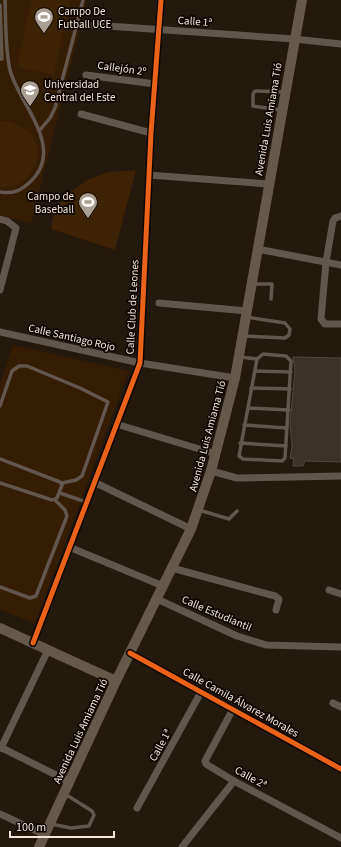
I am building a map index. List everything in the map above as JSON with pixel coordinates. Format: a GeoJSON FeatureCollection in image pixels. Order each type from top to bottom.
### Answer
{"type":"FeatureCollection","features":[{"type":"Feature","properties":{"kind":"main road","name":"Avenida Luis Amiama Tió"},"geometry":{"type":"LineString","coordinates":[[39,847],[116,681],[191,529],[212,470],[235,378],[284,92],[302,0]]}},
{"type":"Feature","properties":{"kind":"main road"},"geometry":{"type":"LineString","coordinates":[[0,628],[32,644],[116,681]]}},
{"type":"Feature","properties":{"kind":"street","name":"Calle Club de Leones"},"geometry":{"type":"LineString","coordinates":[[32,644],[140,363],[151,133],[160,0]]}},
{"type":"Feature","properties":{"kind":"street","name":"Calle 1ª"},"geometry":{"type":"LineString","coordinates":[[94,25],[294,39],[341,44]]}},
{"type":"Feature","properties":{"kind":"street","name":"Callejón 2º"},"geometry":{"type":"LineString","coordinates":[[86,74],[155,84]]}},
{"type":"Feature","properties":{"kind":"street"},"geometry":{"type":"LineString","coordinates":[[80,114],[151,133]]}},
{"type":"Feature","properties":{"kind":"street"},"geometry":{"type":"LineString","coordinates":[[149,175],[268,184]]}},
{"type":"Feature","properties":{"kind":"street"},"geometry":{"type":"LineString","coordinates":[[341,216],[335,218],[333,221],[326,262],[321,320],[325,324],[341,324]]}},
{"type":"Feature","properties":{"kind":"street"},"geometry":{"type":"LineString","coordinates":[[0,219],[8,222],[16,228],[0,290]]}},
{"type":"Feature","properties":{"kind":"street"},"geometry":{"type":"LineString","coordinates":[[257,248],[341,265]]}},
{"type":"Feature","properties":{"kind":"street"},"geometry":{"type":"LineString","coordinates":[[159,303],[247,314]]}},
{"type":"Feature","properties":{"kind":"street","name":"Calle Santiago Rojo"},"geometry":{"type":"LineString","coordinates":[[0,332],[140,363],[235,378]]}},
{"type":"Feature","properties":{"kind":"street"},"geometry":{"type":"LineString","coordinates":[[116,424],[216,454]]}},
{"type":"Feature","properties":{"kind":"street"},"geometry":{"type":"LineString","coordinates":[[212,470],[237,478],[341,476]]}},
{"type":"Feature","properties":{"kind":"street"},"geometry":{"type":"LineString","coordinates":[[94,482],[191,529]]}},
{"type":"Feature","properties":{"kind":"street"},"geometry":{"type":"LineString","coordinates":[[69,547],[163,586]]}},
{"type":"Feature","properties":{"kind":"street"},"geometry":{"type":"LineString","coordinates":[[172,568],[275,596],[279,599],[276,610]]}},
{"type":"Feature","properties":{"kind":"street"},"geometry":{"type":"LineString","coordinates":[[328,590],[341,594]]}},
{"type":"Feature","properties":{"kind":"street","name":"Calle Estudiantil"},"geometry":{"type":"LineString","coordinates":[[157,599],[237,636],[266,645],[340,645]]}},
{"type":"Feature","properties":{"kind":"street"},"geometry":{"type":"LineString","coordinates":[[48,650],[0,748],[70,782]]}},
{"type":"Feature","properties":{"kind":"street","name":"Calle Camila Álvarez Morales"},"geometry":{"type":"LineString","coordinates":[[130,653],[341,769]]}},
{"type":"Feature","properties":{"kind":"street","name":"Calle 1ª"},"geometry":{"type":"LineString","coordinates":[[137,808],[201,692]]}},
{"type":"Feature","properties":{"kind":"street"},"geometry":{"type":"LineString","coordinates":[[333,703],[341,707]]}},
{"type":"Feature","properties":{"kind":"street","name":"Calle 2ª"},"geometry":{"type":"LineString","coordinates":[[233,709],[205,763],[234,781],[341,838]]}},
{"type":"Feature","properties":{"kind":"street"},"geometry":{"type":"LineString","coordinates":[[182,847],[234,781]]}},
{"type":"Feature","properties":{"kind":"street"},"geometry":{"type":"LineString","coordinates":[[0,814],[45,835]]}},
{"type":"Feature","properties":{"kind":"lane"},"geometry":{"type":"LineString","coordinates":[[0,192],[21,190],[36,177],[42,164],[43,150],[40,130],[33,114],[14,82],[10,69],[5,0]]}},
{"type":"Feature","properties":{"kind":"lane"},"geometry":{"type":"LineString","coordinates":[[40,130],[50,118],[55,108],[83,0]]}},
{"type":"Feature","properties":{"kind":"lane"},"geometry":{"type":"LineString","coordinates":[[0,5],[2,59],[0,59]]}},
{"type":"Feature","properties":{"kind":"lane"},"geometry":{"type":"LineString","coordinates":[[282,110],[253,106],[253,94],[255,91],[284,92]]}},
{"type":"Feature","properties":{"kind":"lane"},"geometry":{"type":"LineString","coordinates":[[252,284],[272,284],[271,299]]}},
{"type":"Feature","properties":{"kind":"lane"},"geometry":{"type":"LineString","coordinates":[[243,336],[286,338],[289,335],[290,329],[285,323],[247,314]]}},
{"type":"Feature","properties":{"kind":"lane"},"geometry":{"type":"LineString","coordinates":[[263,354],[286,356],[290,358],[291,372],[289,410],[285,458],[282,462],[243,459],[239,456],[240,443],[257,359],[263,354]]}},
{"type":"Feature","properties":{"kind":"lane"},"geometry":{"type":"LineString","coordinates":[[239,357],[257,359]]}},
{"type":"Feature","properties":{"kind":"lane"},"geometry":{"type":"LineString","coordinates":[[0,406],[12,371],[19,366],[27,366],[80,388],[108,402],[82,476],[76,480],[62,483],[0,459]]}},
{"type":"Feature","properties":{"kind":"lane"},"geometry":{"type":"LineString","coordinates":[[255,371],[291,372]]}},
{"type":"Feature","properties":{"kind":"lane"},"geometry":{"type":"LineString","coordinates":[[251,388],[290,389]]}},
{"type":"Feature","properties":{"kind":"lane"},"geometry":{"type":"LineString","coordinates":[[248,408],[289,410]]}},
{"type":"Feature","properties":{"kind":"lane"},"geometry":{"type":"LineString","coordinates":[[244,425],[287,428]]}},
{"type":"Feature","properties":{"kind":"lane"},"geometry":{"type":"LineString","coordinates":[[240,443],[286,446]]}},
{"type":"Feature","properties":{"kind":"lane"},"geometry":{"type":"LineString","coordinates":[[0,483],[55,500],[65,510],[67,516],[36,596],[30,598],[0,587]]}},
{"type":"Feature","properties":{"kind":"lane"},"geometry":{"type":"LineString","coordinates":[[55,500],[60,493],[62,483]]}},
{"type":"Feature","properties":{"kind":"lane"},"geometry":{"type":"LineString","coordinates":[[60,493],[86,502]]}},
{"type":"Feature","properties":{"kind":"lane"},"geometry":{"type":"LineString","coordinates":[[198,509],[229,519],[237,511]]}},
{"type":"Feature","properties":{"kind":"lane"},"geometry":{"type":"LineString","coordinates":[[50,823],[80,829],[89,826],[92,821],[94,815],[92,811],[64,793]]}},
{"type":"Feature","properties":{"kind":"shaded area","name":"Universidad Central del Este"},"geometry":{"type":"Polygon","coordinates":[[[0,0],[87,0],[31,224],[0,215],[0,0]]]}},
{"type":"Feature","properties":{"kind":"shaded area","name":"Campo De Futball UCE"},"geometry":{"type":"Polygon","coordinates":[[[31,0],[70,0],[54,75],[17,67],[31,0]]]}},
{"type":"Feature","properties":{"kind":"shaded area"},"geometry":{"type":"Polygon","coordinates":[[[8,121],[23,127],[34,138],[37,159],[32,172],[23,182],[16,185],[2,187],[0,186],[0,122],[8,121]]]}},
{"type":"Feature","properties":{"kind":"shaded area","name":"Campo de Baseball"},"geometry":{"type":"Polygon","coordinates":[[[136,170],[115,250],[51,229],[55,208],[69,193],[89,179],[109,172],[136,170]]]}},
{"type":"Feature","properties":{"kind":"shaded area"},"geometry":{"type":"Polygon","coordinates":[[[13,345],[129,371],[35,624],[0,609],[0,383],[13,345]]]}},
{"type":"Feature","properties":{"kind":"building"},"geometry":{"type":"Polygon","coordinates":[[[293,357],[341,358],[341,462],[305,461],[303,466],[293,466],[294,459],[290,458],[292,447],[290,423],[295,370],[293,357]]]}},
{"type":"Feature","properties":{"kind":"cycle path"},"geometry":{"type":"LineString","coordinates":[[33,643],[140,363],[151,133],[161,0]]}},
{"type":"Feature","properties":{"kind":"cycle path"},"geometry":{"type":"LineString","coordinates":[[130,653],[341,769]]}},
{"type":"Feature","properties":{"kind":"place","name":"Campo De Futball UCE"},"geometry":{"type":"Point","coordinates":[44,34]}},
{"type":"Feature","properties":{"kind":"place","name":"Universidad Central del Este"},"geometry":{"type":"Point","coordinates":[30,107]}},
{"type":"Feature","properties":{"kind":"place","name":"Campo de Baseball"},"geometry":{"type":"Point","coordinates":[88,219]}}]}
